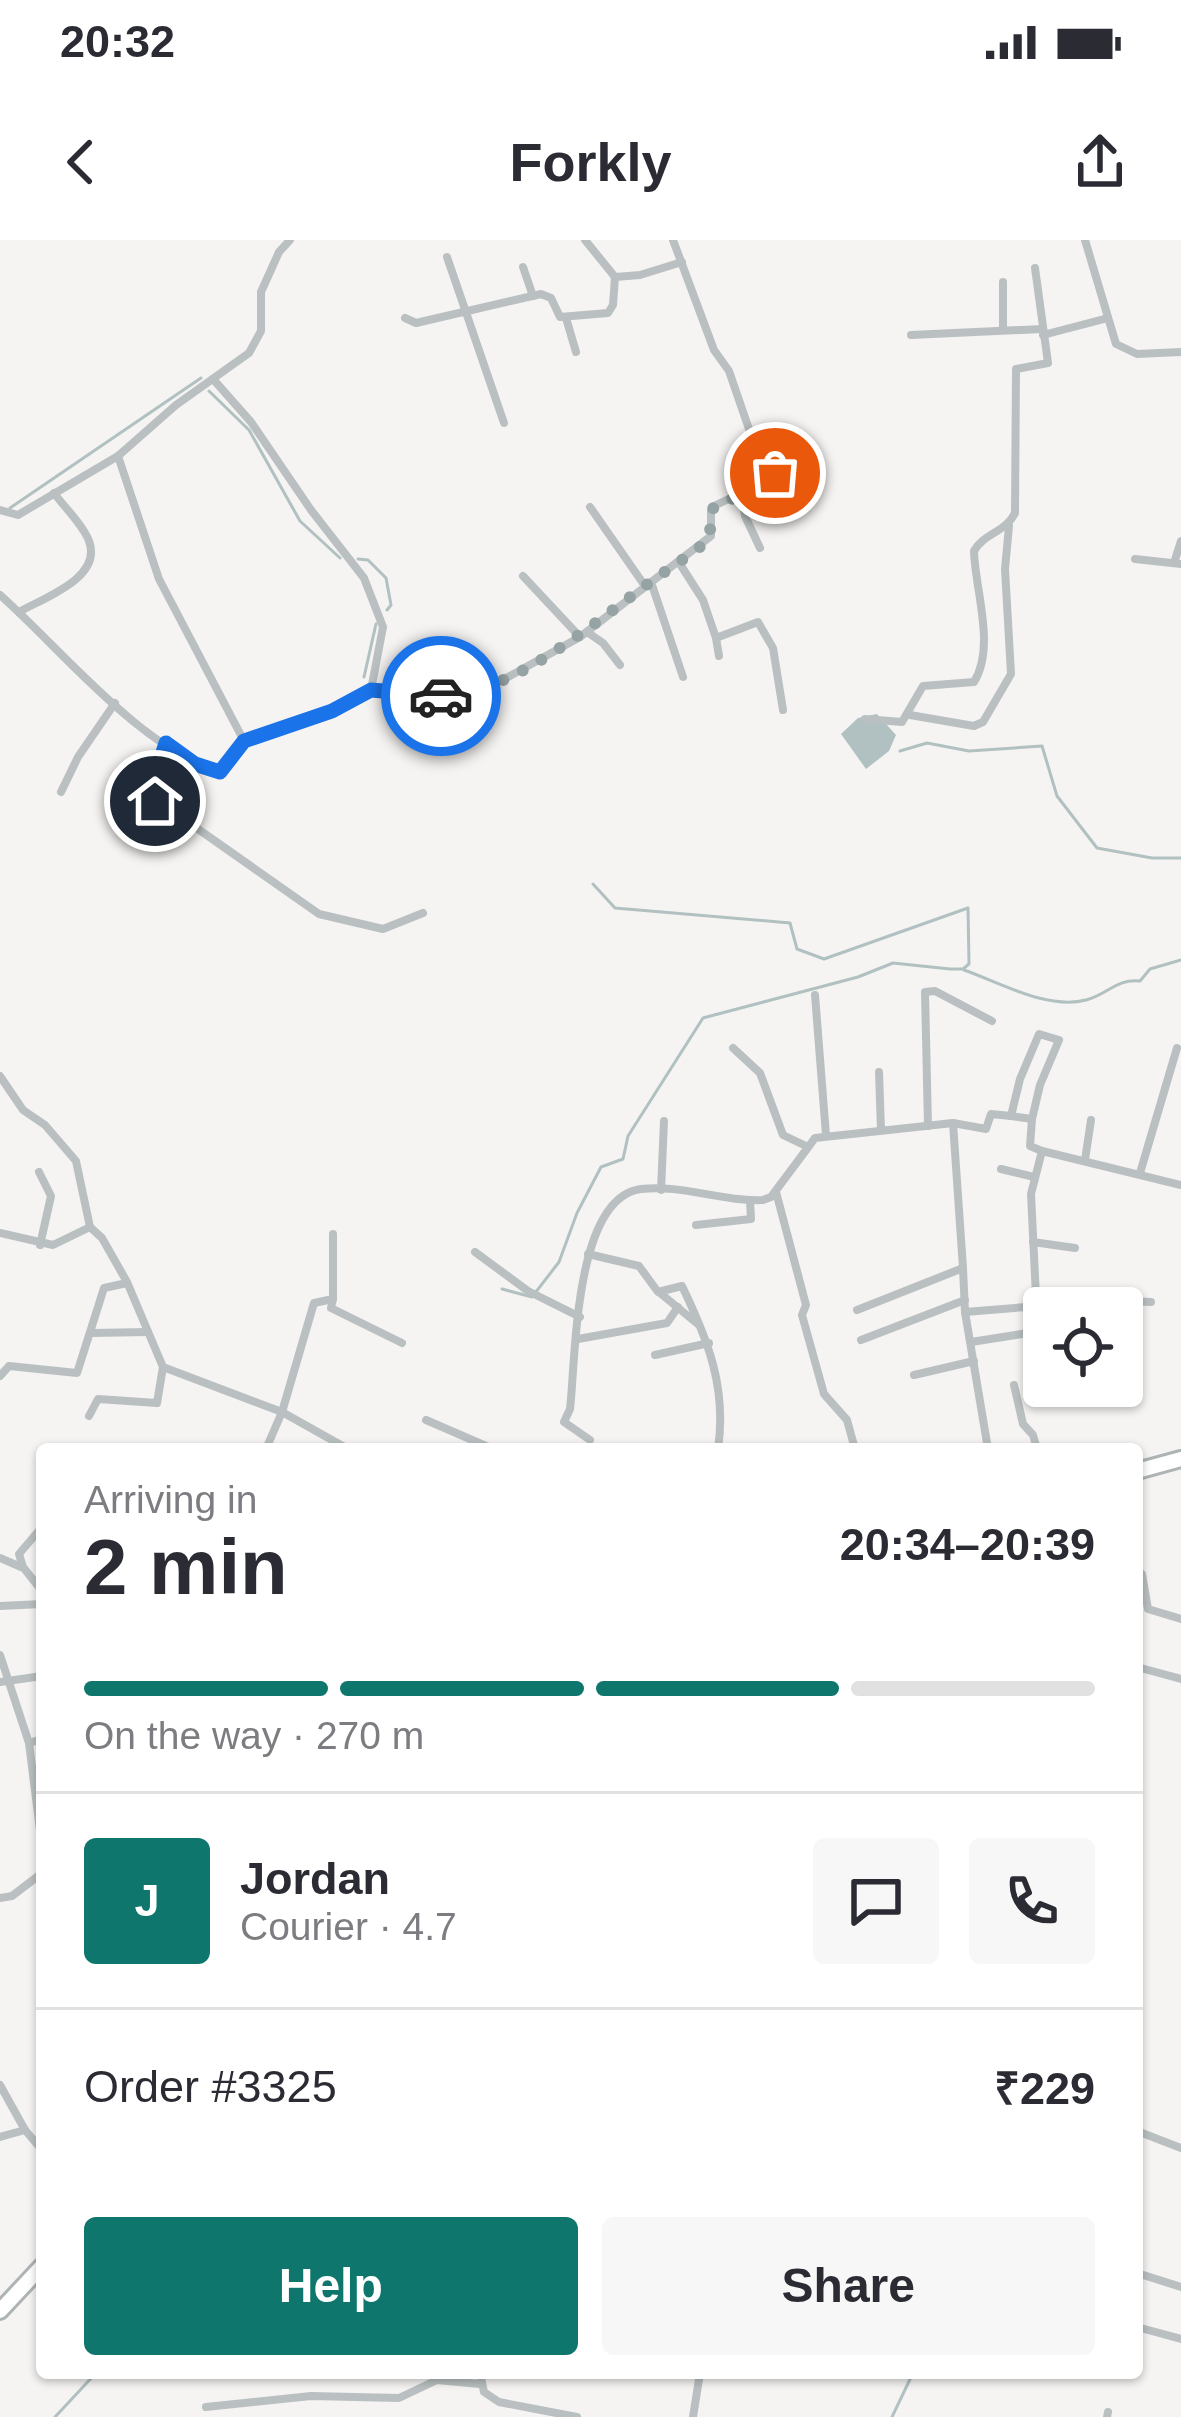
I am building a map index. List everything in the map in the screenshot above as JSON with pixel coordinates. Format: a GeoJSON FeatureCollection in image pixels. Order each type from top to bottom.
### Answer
{"type":"FeatureCollection","features":[{"type":"Feature","properties":{"kind":"main road"},"geometry":{"type":"LineString","coordinates":[[1143,1469],[1181,1459]]}},
{"type":"Feature","properties":{"kind":"main road"},"geometry":{"type":"LineString","coordinates":[[0,2311],[36,2272]]}},
{"type":"Feature","properties":{"kind":"street"},"geometry":{"type":"LineString","coordinates":[[0,510],[18,515],[118,455],[249,353],[261,331],[261,292],[279,251],[290,240]]}},
{"type":"Feature","properties":{"kind":"street"},"geometry":{"type":"LineString","coordinates":[[405,318],[416,323],[546,294],[557,314],[566,318],[612,310],[615,277],[585,240]]}},
{"type":"Feature","properties":{"kind":"street"},"geometry":{"type":"LineString","coordinates":[[673,240],[714,350],[729,371],[750,432],[774,467],[774,477]]}},
{"type":"Feature","properties":{"kind":"street"},"geometry":{"type":"LineString","coordinates":[[1085,240],[1117,344],[1137,354],[1181,352]]}},
{"type":"Feature","properties":{"kind":"street"},"geometry":{"type":"LineString","coordinates":[[447,257],[505,423]]}},
{"type":"Feature","properties":{"kind":"street"},"geometry":{"type":"LineString","coordinates":[[615,277],[682,262]]}},
{"type":"Feature","properties":{"kind":"street"},"geometry":{"type":"LineString","coordinates":[[523,266],[533,296]]}},
{"type":"Feature","properties":{"kind":"street"},"geometry":{"type":"LineString","coordinates":[[909,716],[974,726],[983,722],[1011,674],[1005,569],[1009,524],[1015,513],[1016,369],[1048,363],[1035,268]]}},
{"type":"Feature","properties":{"kind":"street"},"geometry":{"type":"LineString","coordinates":[[1003,282],[1003,331]]}},
{"type":"Feature","properties":{"kind":"street"},"geometry":{"type":"LineString","coordinates":[[566,318],[576,352]]}},
{"type":"Feature","properties":{"kind":"street"},"geometry":{"type":"LineString","coordinates":[[911,335],[1043,332],[1108,319]]}},
{"type":"Feature","properties":{"kind":"street"},"geometry":{"type":"LineString","coordinates":[[213,379],[251,422],[364,578],[383,627],[371,690]]}},
{"type":"Feature","properties":{"kind":"street"},"geometry":{"type":"LineString","coordinates":[[118,455],[159,579],[244,741]]}},
{"type":"Feature","properties":{"kind":"street"},"geometry":{"type":"LineString","coordinates":[[0,595],[115,703],[195,764],[220,772],[244,741],[332,711],[371,690],[420,697],[458,696],[508,677],[584,634],[680,564],[711,536],[715,506],[774,477],[816,485]]}},
{"type":"Feature","properties":{"kind":"street"},"geometry":{"type":"LineString","coordinates":[[19,612],[81,577],[89,565],[88,538],[54,494]]}},
{"type":"Feature","properties":{"kind":"street"},"geometry":{"type":"LineString","coordinates":[[742,494],[745,516],[760,548]]}},
{"type":"Feature","properties":{"kind":"street"},"geometry":{"type":"LineString","coordinates":[[590,507],[648,584],[682,677]]}},
{"type":"Feature","properties":{"kind":"street"},"geometry":{"type":"LineString","coordinates":[[865,719],[902,722],[923,686],[978,678],[983,645],[974,551],[1009,524]]}},
{"type":"Feature","properties":{"kind":"street"},"geometry":{"type":"LineString","coordinates":[[1135,559],[1178,564],[1181,541]]}},
{"type":"Feature","properties":{"kind":"street"},"geometry":{"type":"LineString","coordinates":[[680,564],[704,600],[719,656]]}},
{"type":"Feature","properties":{"kind":"street"},"geometry":{"type":"LineString","coordinates":[[523,576],[584,634],[603,643],[620,665]]}},
{"type":"Feature","properties":{"kind":"street"},"geometry":{"type":"LineString","coordinates":[[716,638],[758,622],[773,648],[783,710]]}},
{"type":"Feature","properties":{"kind":"street"},"geometry":{"type":"LineString","coordinates":[[62,793],[77,757],[115,703]]}},
{"type":"Feature","properties":{"kind":"street"},"geometry":{"type":"LineString","coordinates":[[166,743],[151,796],[319,914],[383,929],[423,914]]}},
{"type":"Feature","properties":{"kind":"street"},"geometry":{"type":"LineString","coordinates":[[928,1126],[925,992],[935,991],[992,1021]]}},
{"type":"Feature","properties":{"kind":"street"},"geometry":{"type":"LineString","coordinates":[[815,995],[826,1136]]}},
{"type":"Feature","properties":{"kind":"street"},"geometry":{"type":"LineString","coordinates":[[1011,1116],[1039,1034],[1059,1040],[1040,1085],[1030,1146],[1180,1180]]}},
{"type":"Feature","properties":{"kind":"street"},"geometry":{"type":"LineString","coordinates":[[733,1048],[760,1073],[783,1135],[806,1146]]}},
{"type":"Feature","properties":{"kind":"street"},"geometry":{"type":"LineString","coordinates":[[1140,1173],[1177,1048]]}},
{"type":"Feature","properties":{"kind":"street"},"geometry":{"type":"LineString","coordinates":[[879,1072],[881,1130]]}},
{"type":"Feature","properties":{"kind":"street"},"geometry":{"type":"LineString","coordinates":[[0,1076],[23,1110],[45,1125],[76,1161],[90,1227],[102,1238],[127,1282],[163,1367],[158,1403],[98,1399],[89,1416]]}},
{"type":"Feature","properties":{"kind":"street"},"geometry":{"type":"LineString","coordinates":[[590,1440],[564,1422],[570,1409],[588,1254],[599,1222],[613,1202],[640,1189],[750,1201],[771,1197],[806,1146],[826,1136],[953,1123],[986,1129],[991,1114],[1032,1119]]}},
{"type":"Feature","properties":{"kind":"street"},"geometry":{"type":"LineString","coordinates":[[1085,1160],[1091,1120]]}},
{"type":"Feature","properties":{"kind":"street"},"geometry":{"type":"LineString","coordinates":[[661,1190],[664,1121]]}},
{"type":"Feature","properties":{"kind":"street"},"geometry":{"type":"LineString","coordinates":[[953,1123],[965,1312],[987,1443]]}},
{"type":"Feature","properties":{"kind":"street"},"geometry":{"type":"LineString","coordinates":[[1035,1287],[1030,1195],[1042,1151]]}},
{"type":"Feature","properties":{"kind":"street"},"geometry":{"type":"LineString","coordinates":[[1001,1169],[1035,1178]]}},
{"type":"Feature","properties":{"kind":"street"},"geometry":{"type":"LineString","coordinates":[[39,1172],[51,1196],[40,1245]]}},
{"type":"Feature","properties":{"kind":"street"},"geometry":{"type":"LineString","coordinates":[[776,1191],[824,1394],[847,1420],[853,1443]]}},
{"type":"Feature","properties":{"kind":"street"},"geometry":{"type":"LineString","coordinates":[[696,1225],[752,1219],[750,1201]]}},
{"type":"Feature","properties":{"kind":"street"},"geometry":{"type":"LineString","coordinates":[[0,1233],[53,1245],[90,1227]]}},
{"type":"Feature","properties":{"kind":"street"},"geometry":{"type":"LineString","coordinates":[[333,1234],[331,1308],[402,1343]]}},
{"type":"Feature","properties":{"kind":"street"},"geometry":{"type":"LineString","coordinates":[[1033,1242],[1075,1248]]}},
{"type":"Feature","properties":{"kind":"street"},"geometry":{"type":"LineString","coordinates":[[475,1252],[528,1291],[580,1317]]}},
{"type":"Feature","properties":{"kind":"street"},"geometry":{"type":"LineString","coordinates":[[588,1254],[639,1266],[658,1292],[703,1329]]}},
{"type":"Feature","properties":{"kind":"street"},"geometry":{"type":"LineString","coordinates":[[857,1310],[962,1268]]}},
{"type":"Feature","properties":{"kind":"street"},"geometry":{"type":"LineString","coordinates":[[0,1376],[9,1366],[77,1373],[104,1288],[127,1282]]}},
{"type":"Feature","properties":{"kind":"street"},"geometry":{"type":"LineString","coordinates":[[658,1292],[682,1286],[709,1343],[723,1416],[719,1443]]}},
{"type":"Feature","properties":{"kind":"street"},"geometry":{"type":"LineString","coordinates":[[269,1443],[314,1303],[333,1299]]}},
{"type":"Feature","properties":{"kind":"street"},"geometry":{"type":"LineString","coordinates":[[861,1340],[965,1300]]}},
{"type":"Feature","properties":{"kind":"street"},"geometry":{"type":"LineString","coordinates":[[1143,1302],[1150,1302]]}},
{"type":"Feature","properties":{"kind":"street"},"geometry":{"type":"LineString","coordinates":[[578,1339],[667,1323],[678,1307]]}},
{"type":"Feature","properties":{"kind":"street"},"geometry":{"type":"LineString","coordinates":[[965,1312],[1023,1307]]}},
{"type":"Feature","properties":{"kind":"street"},"geometry":{"type":"LineString","coordinates":[[91,1333],[148,1332]]}},
{"type":"Feature","properties":{"kind":"street"},"geometry":{"type":"LineString","coordinates":[[970,1342],[1023,1334]]}},
{"type":"Feature","properties":{"kind":"street"},"geometry":{"type":"LineString","coordinates":[[655,1355],[709,1343]]}},
{"type":"Feature","properties":{"kind":"street"},"geometry":{"type":"LineString","coordinates":[[914,1375],[974,1361]]}},
{"type":"Feature","properties":{"kind":"street"},"geometry":{"type":"LineString","coordinates":[[163,1367],[282,1412],[337,1443]]}},
{"type":"Feature","properties":{"kind":"street"},"geometry":{"type":"LineString","coordinates":[[1014,1385],[1023,1424],[1034,1443]]}},
{"type":"Feature","properties":{"kind":"street"},"geometry":{"type":"LineString","coordinates":[[427,1420],[479,1443]]}},
{"type":"Feature","properties":{"kind":"street"},"geometry":{"type":"LineString","coordinates":[[23,1568],[21,1548],[36,1533]]}},
{"type":"Feature","properties":{"kind":"street"},"geometry":{"type":"LineString","coordinates":[[0,1558],[23,1568],[36,1584]]}},
{"type":"Feature","properties":{"kind":"street"},"geometry":{"type":"LineString","coordinates":[[1143,1580],[1148,1609],[1181,1619]]}},
{"type":"Feature","properties":{"kind":"street"},"geometry":{"type":"LineString","coordinates":[[0,1606],[36,1604]]}},
{"type":"Feature","properties":{"kind":"street"},"geometry":{"type":"LineString","coordinates":[[0,1655],[4,1682],[29,1743],[36,1798]]}},
{"type":"Feature","properties":{"kind":"street"},"geometry":{"type":"LineString","coordinates":[[1143,1668],[1181,1680]]}},
{"type":"Feature","properties":{"kind":"street"},"geometry":{"type":"LineString","coordinates":[[4,1682],[36,1677]]}},
{"type":"Feature","properties":{"kind":"street"},"geometry":{"type":"LineString","coordinates":[[29,1743],[36,1741]]}},
{"type":"Feature","properties":{"kind":"street"},"geometry":{"type":"LineString","coordinates":[[0,1898],[12,1896],[36,1878]]}},
{"type":"Feature","properties":{"kind":"street"},"geometry":{"type":"LineString","coordinates":[[0,2085],[36,2142]]}},
{"type":"Feature","properties":{"kind":"street"},"geometry":{"type":"LineString","coordinates":[[0,2138],[26,2130]]}},
{"type":"Feature","properties":{"kind":"street"},"geometry":{"type":"LineString","coordinates":[[1143,2133],[1179,2143]]}},
{"type":"Feature","properties":{"kind":"street"},"geometry":{"type":"LineString","coordinates":[[1143,2275],[1181,2288]]}},
{"type":"Feature","properties":{"kind":"street"},"geometry":{"type":"LineString","coordinates":[[1143,2329],[1181,2339]]}},
{"type":"Feature","properties":{"kind":"street"},"geometry":{"type":"LineString","coordinates":[[425,2379],[425,2384]]}},
{"type":"Feature","properties":{"kind":"street"},"geometry":{"type":"LineString","coordinates":[[206,2408],[311,2396],[399,2398],[437,2380],[458,2379]]}},
{"type":"Feature","properties":{"kind":"street"},"geometry":{"type":"LineString","coordinates":[[480,2379],[489,2397],[500,2402],[577,2417]]}},
{"type":"Feature","properties":{"kind":"street"},"geometry":{"type":"LineString","coordinates":[[693,2417],[699,2379]]}},
{"type":"Feature","properties":{"kind":"street"},"geometry":{"type":"LineString","coordinates":[[492,2417],[500,2402]]}},
{"type":"Feature","properties":{"kind":"shaded area"},"geometry":{"type":"Polygon","coordinates":[[[877,714],[896,735],[889,751],[866,769],[841,734],[858,718],[877,714]]]}},
{"type":"Feature","properties":{"kind":"waterway"},"geometry":{"type":"LineString","coordinates":[[10,508],[201,378]]}},
{"type":"Feature","properties":{"kind":"waterway"},"geometry":{"type":"LineString","coordinates":[[209,391],[249,430],[300,521],[340,558]]}},
{"type":"Feature","properties":{"kind":"waterway"},"geometry":{"type":"LineString","coordinates":[[358,559],[368,560],[386,578],[391,605],[387,610]]}},
{"type":"Feature","properties":{"kind":"waterway"},"geometry":{"type":"LineString","coordinates":[[364,677],[376,624]]}},
{"type":"Feature","properties":{"kind":"waterway"},"geometry":{"type":"LineString","coordinates":[[900,751],[927,743],[969,751],[1042,746],[1057,796],[1097,848],[1181,858]]}},
{"type":"Feature","properties":{"kind":"waterway"},"geometry":{"type":"LineString","coordinates":[[502,1289],[532,1297],[559,1262],[601,1167],[623,1159],[628,1136],[703,1018],[858,977],[893,963],[950,969],[969,964],[968,908],[824,959],[797,949],[790,923],[615,908],[593,884]]}},
{"type":"Feature","properties":{"kind":"waterway"},"geometry":{"type":"LineString","coordinates":[[964,970],[1024,994],[1071,1002],[1140,981],[1150,969],[1181,960]]}},
{"type":"Feature","properties":{"kind":"waterway"},"geometry":{"type":"LineString","coordinates":[[55,2417],[90,2379]]}},
{"type":"Feature","properties":{"kind":"waterway"},"geometry":{"type":"LineString","coordinates":[[892,2417],[910,2379]]}},
{"type":"Feature","properties":{"kind":"way so far"},"geometry":{"type":"LineString","coordinates":[[441,696],[458,696],[508,677],[580,637],[706,542],[715,506],[767,484],[775,473]]}},
{"type":"Feature","properties":{"kind":"route"},"geometry":{"type":"LineString","coordinates":[[155,801],[151,790],[166,743],[195,764],[220,772],[244,741],[332,711],[371,690],[441,696]]}}]}
